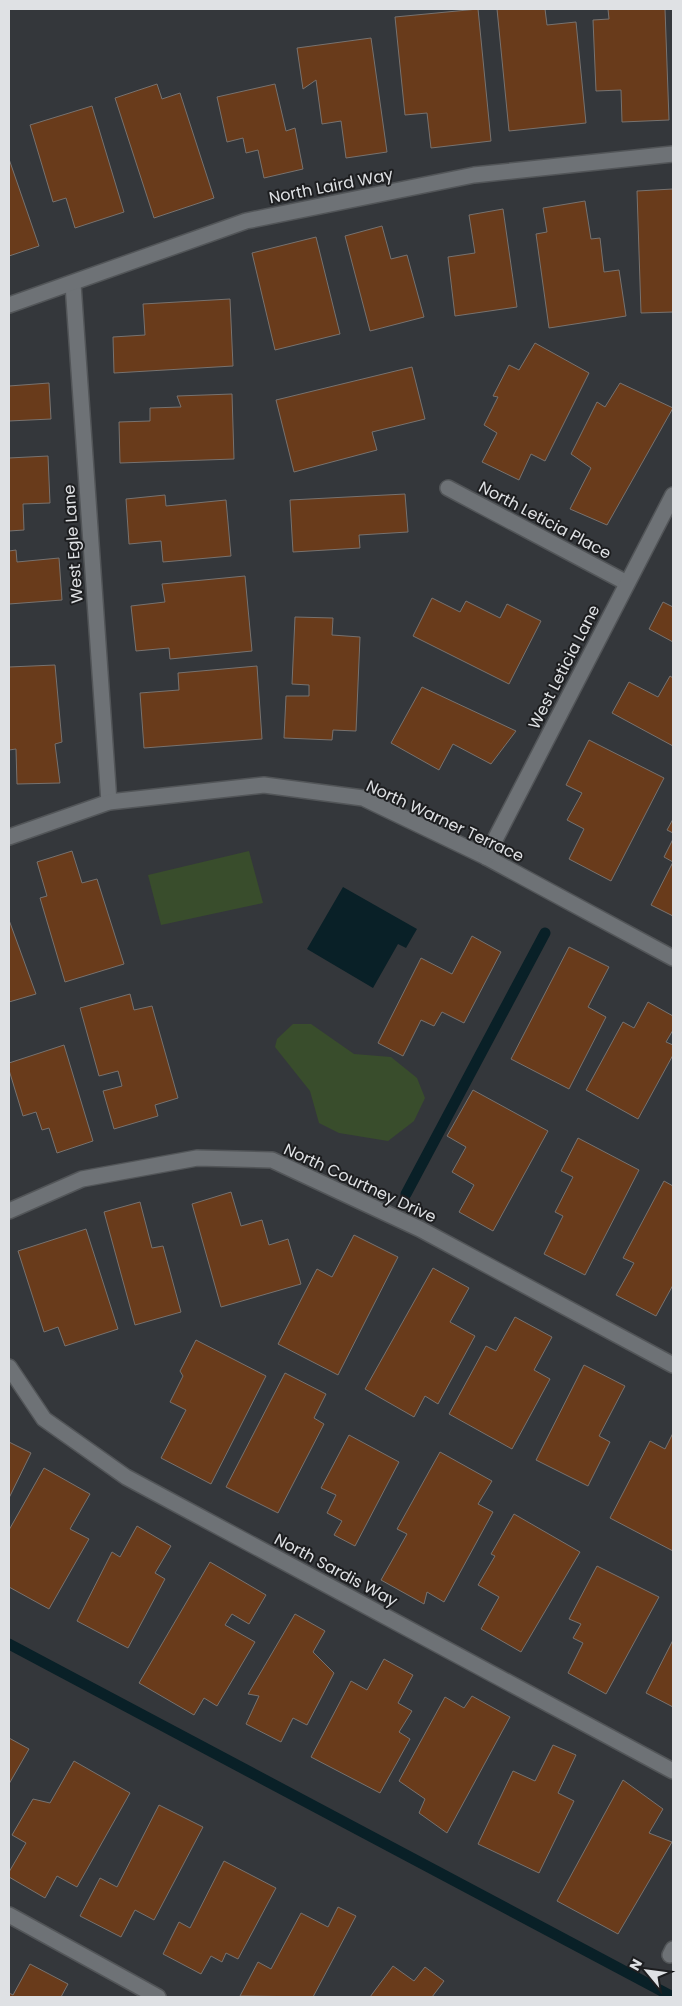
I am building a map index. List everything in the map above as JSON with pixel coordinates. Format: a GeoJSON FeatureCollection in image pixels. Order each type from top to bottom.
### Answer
{"type":"FeatureCollection","features":[{"type":"Feature","properties":{"kind":"street","name":"North Laird Way"},"geometry":{"type":"LineString","coordinates":[[9,305],[246,221],[474,176],[673,154]]}},
{"type":"Feature","properties":{"kind":"street","name":"West Egle Lane"},"geometry":{"type":"LineString","coordinates":[[72,284],[109,802]]}},
{"type":"Feature","properties":{"kind":"street","name":"North Leticia Place"},"geometry":{"type":"LineString","coordinates":[[448,488],[627,583]]}},
{"type":"Feature","properties":{"kind":"street","name":"West Leticia Lane"},"geometry":{"type":"LineString","coordinates":[[486,857],[673,495]]}},
{"type":"Feature","properties":{"kind":"street","name":"North Warner Terrace"},"geometry":{"type":"LineString","coordinates":[[9,836],[109,802],[264,785],[363,798],[486,857],[673,958]]}},
{"type":"Feature","properties":{"kind":"street","name":"North Courtney Drive"},"geometry":{"type":"LineString","coordinates":[[9,1211],[82,1178],[197,1158],[272,1160],[420,1230],[673,1365]]}},
{"type":"Feature","properties":{"kind":"street","name":"North Sardis Way"},"geometry":{"type":"LineString","coordinates":[[9,1367],[44,1419],[126,1477],[673,1771]]}},
{"type":"Feature","properties":{"kind":"street"},"geometry":{"type":"LineString","coordinates":[[9,1915],[158,1997]]}},
{"type":"Feature","properties":{"kind":"green space"},"geometry":{"type":"Polygon","coordinates":[[[249,851],[263,903],[161,925],[148,875],[249,851]]]}},
{"type":"Feature","properties":{"kind":"green space"},"geometry":{"type":"Polygon","coordinates":[[[293,1024],[311,1024],[354,1054],[391,1057],[417,1078],[425,1098],[414,1121],[388,1141],[339,1133],[319,1123],[310,1091],[275,1047],[277,1039],[293,1024]]]}},
{"type":"Feature","properties":{"kind":"water"},"geometry":{"type":"Polygon","coordinates":[[[343,887],[417,929],[406,948],[398,944],[373,988],[307,949],[343,887]]]}},
{"type":"Feature","properties":{"kind":"building"},"geometry":{"type":"Polygon","coordinates":[[[478,9],[491,141],[431,148],[427,113],[405,115],[395,17],[478,9]]]}},
{"type":"Feature","properties":{"kind":"building"},"geometry":{"type":"Polygon","coordinates":[[[497,9],[545,9],[547,25],[576,22],[586,123],[509,131],[497,9]]]}},
{"type":"Feature","properties":{"kind":"building"},"geometry":{"type":"Polygon","coordinates":[[[608,9],[665,9],[669,120],[622,122],[621,90],[596,91],[593,20],[609,19],[608,9]]]}},
{"type":"Feature","properties":{"kind":"building"},"geometry":{"type":"Polygon","coordinates":[[[371,38],[387,152],[346,158],[341,121],[322,124],[316,80],[303,89],[297,48],[371,38]]]}},
{"type":"Feature","properties":{"kind":"building"},"geometry":{"type":"Polygon","coordinates":[[[157,84],[162,99],[180,93],[214,198],[154,218],[115,98],[157,84]]]}},
{"type":"Feature","properties":{"kind":"building"},"geometry":{"type":"Polygon","coordinates":[[[275,84],[286,131],[295,128],[303,169],[264,178],[258,150],[246,153],[243,138],[227,142],[217,97],[275,84]]]}},
{"type":"Feature","properties":{"kind":"building"},"geometry":{"type":"Polygon","coordinates":[[[92,106],[124,212],[75,228],[66,198],[53,202],[30,125],[92,106]]]}},
{"type":"Feature","properties":{"kind":"building"},"geometry":{"type":"Polygon","coordinates":[[[9,159],[39,246],[9,256],[9,159]]]}},
{"type":"Feature","properties":{"kind":"building"},"geometry":{"type":"Polygon","coordinates":[[[673,189],[673,312],[641,313],[637,191],[673,189]]]}},
{"type":"Feature","properties":{"kind":"building"},"geometry":{"type":"Polygon","coordinates":[[[585,201],[591,239],[600,238],[604,272],[619,270],[626,316],[549,328],[536,234],[547,232],[543,208],[585,201]]]}},
{"type":"Feature","properties":{"kind":"building"},"geometry":{"type":"Polygon","coordinates":[[[503,209],[517,307],[455,316],[448,257],[475,253],[469,215],[503,209]]]}},
{"type":"Feature","properties":{"kind":"building"},"geometry":{"type":"Polygon","coordinates":[[[382,226],[391,259],[407,255],[424,317],[370,331],[345,236],[382,226]]]}},
{"type":"Feature","properties":{"kind":"building"},"geometry":{"type":"Polygon","coordinates":[[[316,237],[340,334],[275,350],[252,253],[316,237]]]}},
{"type":"Feature","properties":{"kind":"building"},"geometry":{"type":"Polygon","coordinates":[[[230,299],[233,366],[114,373],[113,337],[145,335],[143,304],[230,299]]]}},
{"type":"Feature","properties":{"kind":"building"},"geometry":{"type":"Polygon","coordinates":[[[535,343],[589,373],[545,461],[531,454],[519,480],[482,462],[497,433],[484,425],[498,397],[493,396],[509,365],[519,370],[535,343]]]}},
{"type":"Feature","properties":{"kind":"building"},"geometry":{"type":"Polygon","coordinates":[[[412,367],[425,419],[372,432],[377,450],[294,472],[276,400],[412,367]]]}},
{"type":"Feature","properties":{"kind":"building"},"geometry":{"type":"Polygon","coordinates":[[[49,383],[51,419],[9,421],[9,386],[49,383]]]}},
{"type":"Feature","properties":{"kind":"building"},"geometry":{"type":"Polygon","coordinates":[[[620,383],[673,408],[607,525],[570,509],[591,468],[571,454],[597,402],[605,407],[620,383]]]}},
{"type":"Feature","properties":{"kind":"building"},"geometry":{"type":"Polygon","coordinates":[[[232,394],[234,459],[120,463],[119,422],[150,421],[150,408],[181,407],[177,396],[232,394]]]}},
{"type":"Feature","properties":{"kind":"building"},"geometry":{"type":"Polygon","coordinates":[[[48,456],[50,503],[23,504],[24,530],[9,531],[9,458],[48,456]]]}},
{"type":"Feature","properties":{"kind":"building"},"geometry":{"type":"Polygon","coordinates":[[[405,494],[408,532],[359,535],[360,548],[293,552],[290,500],[405,494]]]}},
{"type":"Feature","properties":{"kind":"building"},"geometry":{"type":"Polygon","coordinates":[[[165,495],[166,506],[226,500],[231,556],[163,562],[161,541],[129,544],[126,499],[165,495]]]}},
{"type":"Feature","properties":{"kind":"building"},"geometry":{"type":"Polygon","coordinates":[[[16,550],[17,562],[59,558],[62,600],[9,604],[9,551],[16,550]]]}},
{"type":"Feature","properties":{"kind":"building"},"geometry":{"type":"Polygon","coordinates":[[[245,576],[252,651],[170,659],[169,648],[136,651],[131,606],[165,602],[162,584],[245,576]]]}},
{"type":"Feature","properties":{"kind":"building"},"geometry":{"type":"Polygon","coordinates":[[[432,598],[460,612],[466,601],[500,618],[507,604],[541,621],[509,684],[413,636],[432,598]]]}},
{"type":"Feature","properties":{"kind":"building"},"geometry":{"type":"Polygon","coordinates":[[[663,602],[673,607],[673,642],[649,629],[663,602]]]}},
{"type":"Feature","properties":{"kind":"building"},"geometry":{"type":"Polygon","coordinates":[[[295,617],[333,618],[332,635],[360,637],[356,731],[333,730],[332,740],[284,738],[286,696],[309,696],[309,685],[292,684],[295,617]]]}},
{"type":"Feature","properties":{"kind":"building"},"geometry":{"type":"Polygon","coordinates":[[[55,665],[62,742],[55,744],[60,783],[17,784],[16,749],[9,750],[9,667],[55,665]]]}},
{"type":"Feature","properties":{"kind":"building"},"geometry":{"type":"Polygon","coordinates":[[[257,666],[262,739],[144,748],[140,693],[179,690],[178,673],[257,666]]]}},
{"type":"Feature","properties":{"kind":"building"},"geometry":{"type":"Polygon","coordinates":[[[670,676],[673,678],[673,746],[612,713],[629,682],[658,697],[670,676]]]}},
{"type":"Feature","properties":{"kind":"building"},"geometry":{"type":"Polygon","coordinates":[[[422,687],[516,731],[491,764],[453,744],[439,770],[391,743],[422,687]]]}},
{"type":"Feature","properties":{"kind":"building"},"geometry":{"type":"Polygon","coordinates":[[[589,740],[664,778],[611,881],[569,859],[584,829],[567,820],[582,793],[566,785],[589,740]]]}},
{"type":"Feature","properties":{"kind":"building"},"geometry":{"type":"Polygon","coordinates":[[[673,819],[673,833],[667,830],[673,819]]]}},
{"type":"Feature","properties":{"kind":"building"},"geometry":{"type":"Polygon","coordinates":[[[673,839],[673,862],[664,857],[673,839]]]}},
{"type":"Feature","properties":{"kind":"building"},"geometry":{"type":"Polygon","coordinates":[[[72,851],[82,883],[97,879],[124,964],[65,982],[40,898],[47,896],[37,862],[72,851]]]}},
{"type":"Feature","properties":{"kind":"building"},"geometry":{"type":"Polygon","coordinates":[[[673,862],[673,916],[651,905],[673,862]]]}},
{"type":"Feature","properties":{"kind":"building"},"geometry":{"type":"Polygon","coordinates":[[[9,920],[36,994],[9,1002],[9,920]]]}},
{"type":"Feature","properties":{"kind":"building"},"geometry":{"type":"Polygon","coordinates":[[[472,936],[501,952],[464,1023],[442,1012],[434,1026],[421,1020],[403,1056],[378,1043],[421,958],[452,974],[472,936]]]}},
{"type":"Feature","properties":{"kind":"building"},"geometry":{"type":"Polygon","coordinates":[[[569,947],[609,967],[588,1007],[606,1017],[569,1089],[511,1059],[569,947]]]}},
{"type":"Feature","properties":{"kind":"building"},"geometry":{"type":"Polygon","coordinates":[[[130,994],[134,1010],[152,1006],[178,1098],[155,1105],[158,1116],[114,1129],[103,1091],[122,1086],[118,1071],[99,1076],[80,1008],[130,994]]]}},
{"type":"Feature","properties":{"kind":"building"},"geometry":{"type":"Polygon","coordinates":[[[648,1002],[673,1016],[673,1030],[666,1042],[673,1045],[673,1055],[638,1119],[586,1090],[623,1022],[634,1028],[648,1002]]]}},
{"type":"Feature","properties":{"kind":"building"},"geometry":{"type":"Polygon","coordinates":[[[64,1045],[93,1141],[57,1153],[49,1128],[42,1130],[36,1112],[23,1116],[9,1070],[9,1063],[64,1045]]]}},
{"type":"Feature","properties":{"kind":"building"},"geometry":{"type":"Polygon","coordinates":[[[473,1090],[548,1131],[493,1231],[459,1212],[474,1185],[452,1172],[466,1147],[447,1136],[473,1090]]]}},
{"type":"Feature","properties":{"kind":"building"},"geometry":{"type":"Polygon","coordinates":[[[578,1138],[639,1170],[585,1275],[544,1254],[563,1216],[555,1212],[573,1177],[561,1171],[578,1138]]]}},
{"type":"Feature","properties":{"kind":"building"},"geometry":{"type":"Polygon","coordinates":[[[664,1181],[673,1186],[673,1285],[656,1316],[616,1295],[634,1263],[623,1258],[664,1181]]]}},
{"type":"Feature","properties":{"kind":"building"},"geometry":{"type":"Polygon","coordinates":[[[231,1192],[241,1226],[262,1220],[269,1245],[288,1239],[301,1284],[221,1307],[192,1204],[231,1192]]]}},
{"type":"Feature","properties":{"kind":"building"},"geometry":{"type":"Polygon","coordinates":[[[140,1202],[152,1248],[163,1246],[181,1312],[135,1325],[104,1212],[140,1202]]]}},
{"type":"Feature","properties":{"kind":"building"},"geometry":{"type":"Polygon","coordinates":[[[86,1229],[118,1329],[65,1346],[58,1327],[44,1332],[18,1251],[86,1229]]]}},
{"type":"Feature","properties":{"kind":"building"},"geometry":{"type":"Polygon","coordinates":[[[354,1235],[398,1257],[338,1375],[278,1344],[317,1269],[332,1277],[354,1235]]]}},
{"type":"Feature","properties":{"kind":"building"},"geometry":{"type":"Polygon","coordinates":[[[433,1268],[469,1288],[450,1322],[475,1336],[438,1404],[425,1396],[414,1417],[365,1389],[433,1268]]]}},
{"type":"Feature","properties":{"kind":"building"},"geometry":{"type":"Polygon","coordinates":[[[515,1317],[552,1337],[534,1370],[550,1379],[512,1449],[449,1414],[486,1346],[496,1351],[515,1317]]]}},
{"type":"Feature","properties":{"kind":"building"},"geometry":{"type":"Polygon","coordinates":[[[196,1340],[266,1376],[211,1484],[161,1458],[186,1410],[170,1402],[183,1376],[180,1371],[196,1340]]]}},
{"type":"Feature","properties":{"kind":"building"},"geometry":{"type":"Polygon","coordinates":[[[584,1365],[625,1386],[599,1436],[610,1442],[588,1486],[536,1460],[584,1365]]]}},
{"type":"Feature","properties":{"kind":"building"},"geometry":{"type":"Polygon","coordinates":[[[285,1373],[326,1394],[314,1418],[324,1424],[278,1513],[226,1487],[285,1373]]]}},
{"type":"Feature","properties":{"kind":"building"},"geometry":{"type":"Polygon","coordinates":[[[673,1433],[673,1551],[610,1518],[650,1441],[665,1449],[673,1433]]]}},
{"type":"Feature","properties":{"kind":"building"},"geometry":{"type":"Polygon","coordinates":[[[349,1435],[399,1462],[355,1546],[334,1535],[342,1521],[327,1513],[336,1495],[321,1488],[349,1435]]]}},
{"type":"Feature","properties":{"kind":"building"},"geometry":{"type":"Polygon","coordinates":[[[9,1442],[31,1453],[9,1498],[9,1442]]]}},
{"type":"Feature","properties":{"kind":"building"},"geometry":{"type":"Polygon","coordinates":[[[440,1452],[492,1481],[478,1504],[493,1512],[444,1602],[427,1592],[424,1604],[381,1580],[407,1534],[397,1529],[440,1452]]]}},
{"type":"Feature","properties":{"kind":"building"},"geometry":{"type":"Polygon","coordinates":[[[44,1468],[90,1494],[70,1529],[89,1539],[49,1609],[9,1587],[9,1530],[44,1468]]]}},
{"type":"Feature","properties":{"kind":"building"},"geometry":{"type":"Polygon","coordinates":[[[514,1514],[580,1552],[521,1652],[481,1629],[499,1597],[478,1585],[495,1556],[491,1554],[514,1514]]]}},
{"type":"Feature","properties":{"kind":"building"},"geometry":{"type":"Polygon","coordinates":[[[137,1526],[171,1546],[155,1573],[165,1579],[128,1648],[77,1621],[112,1552],[120,1557],[137,1526]]]}},
{"type":"Feature","properties":{"kind":"building"},"geometry":{"type":"Polygon","coordinates":[[[210,1562],[266,1595],[249,1624],[232,1614],[225,1625],[255,1642],[217,1706],[204,1698],[194,1715],[139,1683],[210,1562]]]}},
{"type":"Feature","properties":{"kind":"building"},"geometry":{"type":"Polygon","coordinates":[[[597,1566],[659,1597],[606,1694],[568,1673],[583,1643],[573,1638],[581,1624],[569,1619],[597,1566]]]}},
{"type":"Feature","properties":{"kind":"building"},"geometry":{"type":"Polygon","coordinates":[[[295,1614],[325,1631],[313,1652],[334,1673],[307,1725],[293,1718],[281,1742],[246,1724],[259,1696],[248,1694],[295,1614]]]}},
{"type":"Feature","properties":{"kind":"building"},"geometry":{"type":"Polygon","coordinates":[[[673,1640],[673,1707],[646,1693],[673,1640]]]}},
{"type":"Feature","properties":{"kind":"building"},"geometry":{"type":"Polygon","coordinates":[[[384,1659],[413,1675],[398,1703],[412,1711],[399,1732],[410,1739],[380,1793],[311,1757],[351,1681],[367,1690],[384,1659]]]}},
{"type":"Feature","properties":{"kind":"building"},"geometry":{"type":"Polygon","coordinates":[[[472,1696],[510,1717],[447,1833],[419,1813],[425,1799],[399,1781],[445,1697],[464,1708],[472,1696]]]}},
{"type":"Feature","properties":{"kind":"building"},"geometry":{"type":"Polygon","coordinates":[[[9,1738],[29,1749],[9,1784],[9,1738]]]}},
{"type":"Feature","properties":{"kind":"building"},"geometry":{"type":"Polygon","coordinates":[[[553,1745],[576,1755],[558,1793],[574,1801],[539,1873],[478,1844],[513,1771],[535,1781],[553,1745]]]}},
{"type":"Feature","properties":{"kind":"building"},"geometry":{"type":"Polygon","coordinates":[[[74,1761],[130,1793],[77,1887],[57,1876],[45,1898],[9,1877],[9,1872],[26,1843],[12,1835],[33,1799],[50,1803],[74,1761]]]}},
{"type":"Feature","properties":{"kind":"building"},"geometry":{"type":"Polygon","coordinates":[[[623,1780],[663,1809],[649,1833],[672,1842],[618,1934],[557,1901],[623,1780]]]}},
{"type":"Feature","properties":{"kind":"building"},"geometry":{"type":"Polygon","coordinates":[[[159,1805],[203,1827],[154,1920],[135,1910],[121,1937],[80,1916],[100,1878],[117,1887],[159,1805]]]}},
{"type":"Feature","properties":{"kind":"building"},"geometry":{"type":"Polygon","coordinates":[[[224,1861],[276,1888],[238,1959],[226,1953],[222,1962],[211,1956],[201,1974],[163,1954],[179,1922],[190,1928],[224,1861]]]}},
{"type":"Feature","properties":{"kind":"building"},"geometry":{"type":"Polygon","coordinates":[[[338,1907],[356,1916],[313,1997],[240,1996],[258,1962],[271,1969],[301,1913],[328,1927],[338,1907]]]}},
{"type":"Feature","properties":{"kind":"building"},"geometry":{"type":"Polygon","coordinates":[[[30,1964],[68,1984],[61,1997],[9,1997],[9,1993],[13,1995],[30,1964]]]}},
{"type":"Feature","properties":{"kind":"building"},"geometry":{"type":"Polygon","coordinates":[[[393,1966],[414,1981],[425,1967],[444,1981],[432,1997],[370,1997],[393,1966]]]}},
{"type":"Feature","properties":{"kind":"waterway"},"geometry":{"type":"LineString","coordinates":[[406,1194],[545,933]]}},
{"type":"Feature","properties":{"kind":"waterway"},"geometry":{"type":"LineString","coordinates":[[9,1644],[673,1997]]}}]}
